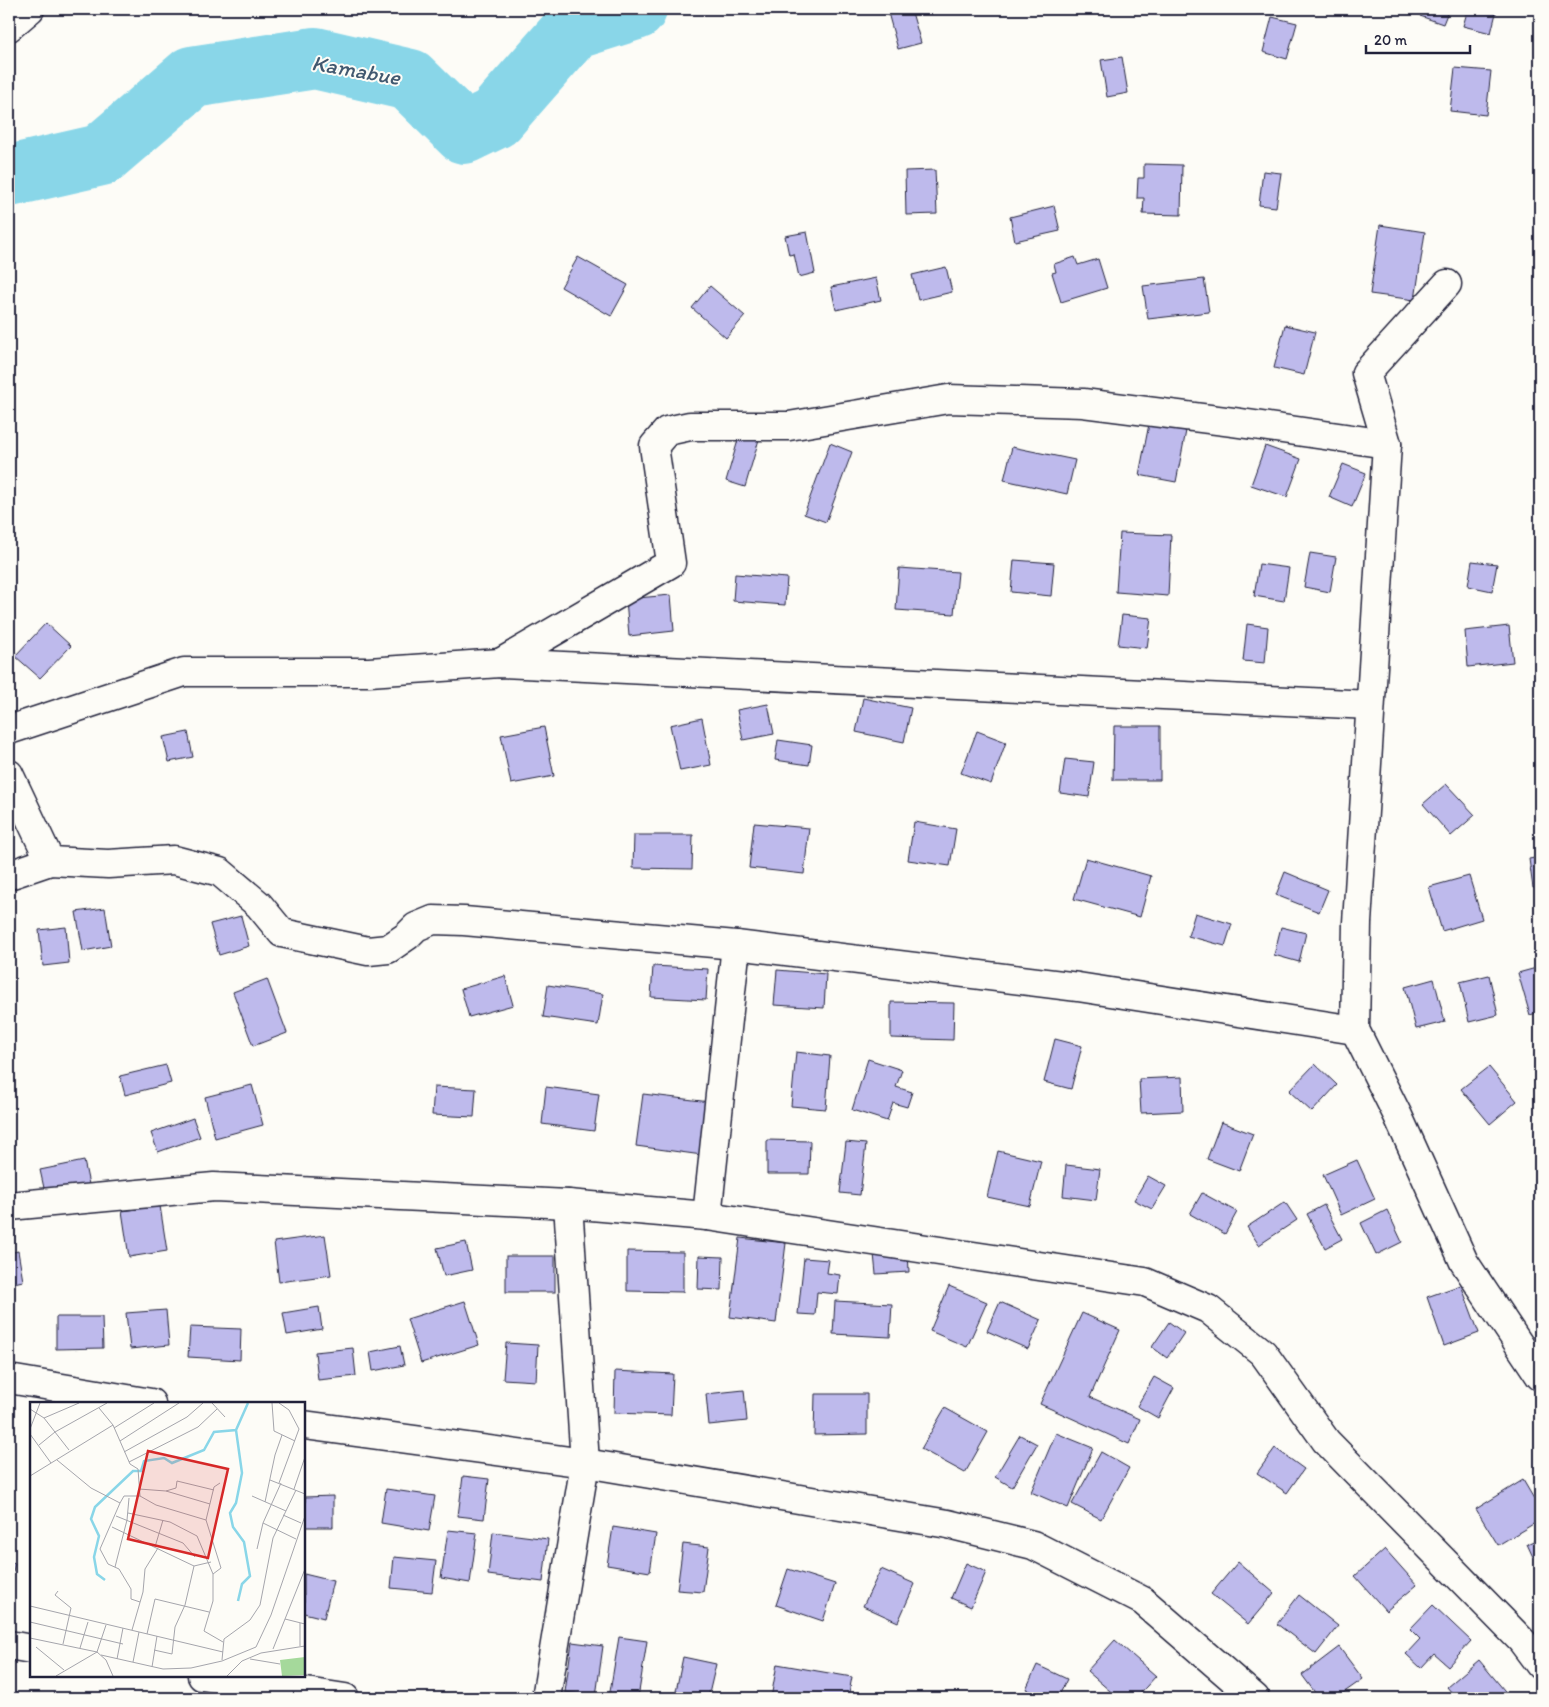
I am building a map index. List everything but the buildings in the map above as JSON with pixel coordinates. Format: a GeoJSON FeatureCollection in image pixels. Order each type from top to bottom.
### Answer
{"type":"FeatureCollection","features":[{"type":"Feature","properties":{"kind":"street"},"geometry":{"type":"LineString","coordinates":[[9,27],[30,9]]}},
{"type":"Feature","properties":{"kind":"street"},"geometry":{"type":"LineString","coordinates":[[1447,284],[1366,373],[1388,444],[1357,923],[1355,1030],[1398,1116],[1464,1262],[1540,1376]]}},
{"type":"Feature","properties":{"kind":"street"},"geometry":{"type":"LineString","coordinates":[[500,663],[671,563],[654,446],[667,431],[690,426],[707,425],[789,426],[948,399],[1083,404],[1233,422],[1388,444]]}},
{"type":"Feature","properties":{"kind":"street"},"geometry":{"type":"LineString","coordinates":[[9,730],[184,672],[369,672],[500,663],[1370,705]]}},
{"type":"Feature","properties":{"kind":"street"},"geometry":{"type":"LineString","coordinates":[[9,774],[50,861]]}},
{"type":"Feature","properties":{"kind":"street"},"geometry":{"type":"LineString","coordinates":[[9,875],[50,861],[108,864],[174,860],[220,872],[259,905],[282,933],[368,951],[388,949],[416,928],[433,920],[464,921],[736,945],[1078,987],[1355,1030]]}},
{"type":"Feature","properties":{"kind":"street"},"geometry":{"type":"LineString","coordinates":[[708,1216],[736,945]]}},
{"type":"Feature","properties":{"kind":"street"},"geometry":{"type":"LineString","coordinates":[[9,1206],[214,1187],[568,1204],[708,1216],[1145,1282],[1208,1309],[1263,1353],[1326,1440],[1522,1641],[1540,1666]]}},
{"type":"Feature","properties":{"kind":"street"},"geometry":{"type":"LineString","coordinates":[[546,1698],[585,1464],[568,1204]]}},
{"type":"Feature","properties":{"kind":"street"},"geometry":{"type":"LineString","coordinates":[[9,1379],[145,1402]]}},
{"type":"Feature","properties":{"kind":"street"},"geometry":{"type":"LineString","coordinates":[[305,1425],[585,1464],[948,1524],[1033,1545],[1143,1601],[1255,1698]]}},
{"type":"Feature","properties":{"kind":"street"},"geometry":{"type":"LineString","coordinates":[[9,1645],[30,1649]]}},
{"type":"Feature","properties":{"kind":"street"},"geometry":{"type":"LineString","coordinates":[[208,1677],[345,1698]]}},
{"type":"Feature","properties":{"kind":"waterway","name":"Kamabue"},"geometry":{"type":"LineString","coordinates":[[9,176],[101,155],[192,77],[315,58],[410,80],[464,133],[495,118],[573,29],[636,9]]}}]}
